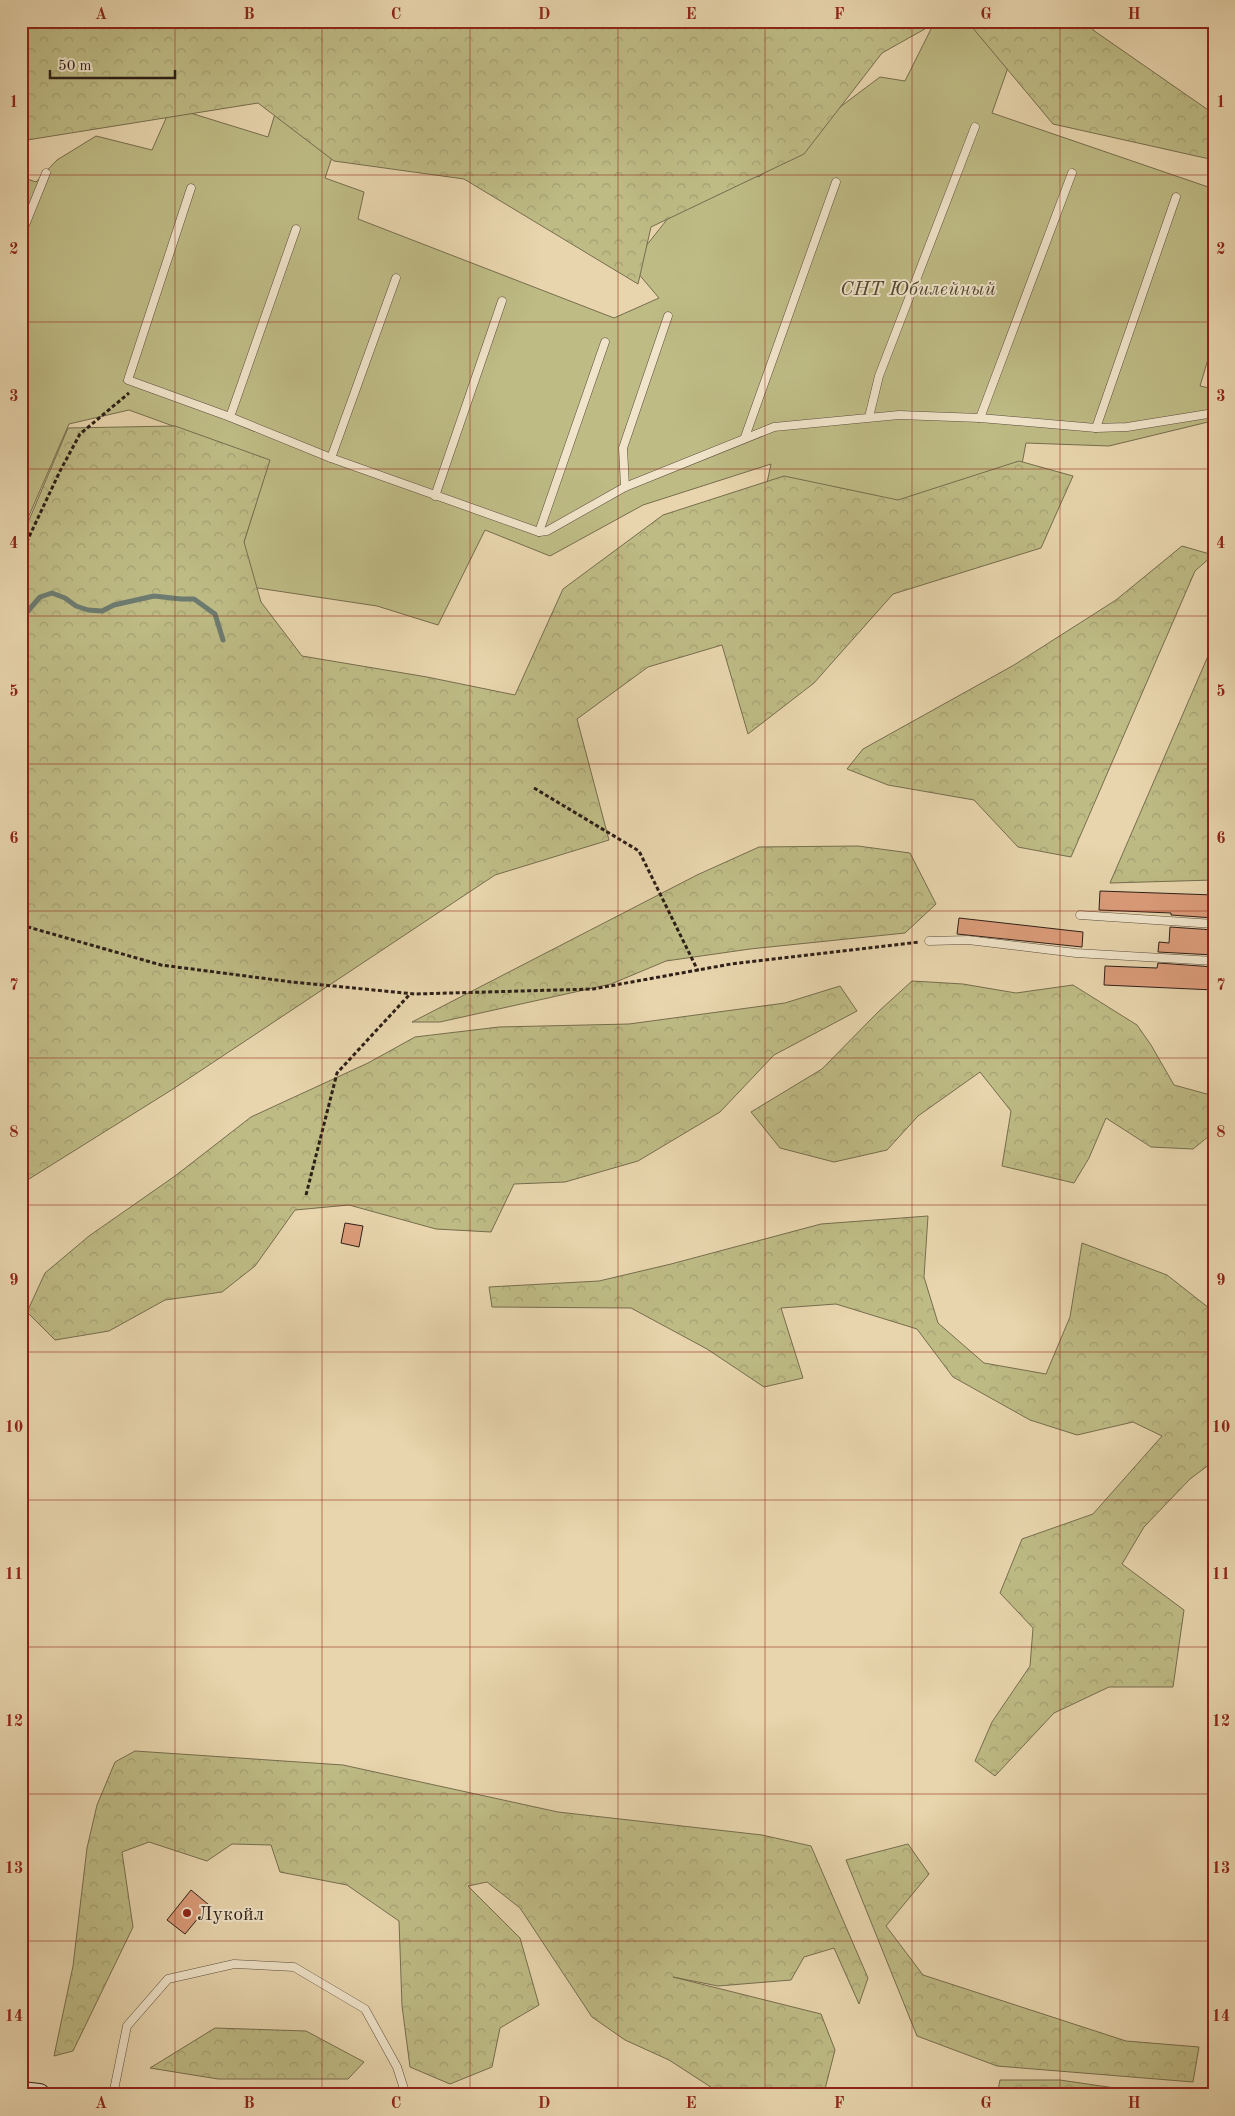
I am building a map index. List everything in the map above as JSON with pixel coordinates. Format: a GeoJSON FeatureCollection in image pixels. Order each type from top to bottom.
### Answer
{"type":"FeatureCollection","features":[{"type":"Feature","properties":{"kind":"main road"},"geometry":{"type":"LineString","coordinates":[[21,2092],[39,2095]]}},
{"type":"Feature","properties":{"kind":"lane"},"geometry":{"type":"LineString","coordinates":[[869,417],[880,376],[975,127]]}},
{"type":"Feature","properties":{"kind":"lane"},"geometry":{"type":"LineString","coordinates":[[21,235],[46,173]]}},
{"type":"Feature","properties":{"kind":"lane"},"geometry":{"type":"LineString","coordinates":[[980,418],[1072,173]]}},
{"type":"Feature","properties":{"kind":"lane"},"geometry":{"type":"LineString","coordinates":[[745,437],[836,182]]}},
{"type":"Feature","properties":{"kind":"lane"},"geometry":{"type":"LineString","coordinates":[[191,188],[128,380],[230,417],[331,458],[539,532],[547,531],[624,487],[774,427],[899,415],[980,418],[1096,428],[1127,427],[1214,413]]}},
{"type":"Feature","properties":{"kind":"lane"},"geometry":{"type":"LineString","coordinates":[[1096,428],[1176,197]]}},
{"type":"Feature","properties":{"kind":"lane"},"geometry":{"type":"LineString","coordinates":[[230,417],[296,229]]}},
{"type":"Feature","properties":{"kind":"lane"},"geometry":{"type":"LineString","coordinates":[[331,458],[396,278]]}},
{"type":"Feature","properties":{"kind":"lane"},"geometry":{"type":"LineString","coordinates":[[435,496],[502,301]]}},
{"type":"Feature","properties":{"kind":"lane"},"geometry":{"type":"LineString","coordinates":[[624,487],[624,448],[668,316]]}},
{"type":"Feature","properties":{"kind":"lane"},"geometry":{"type":"LineString","coordinates":[[539,532],[605,342]]}},
{"type":"Feature","properties":{"kind":"lane"},"geometry":{"type":"LineString","coordinates":[[1080,915],[1214,924]]}},
{"type":"Feature","properties":{"kind":"lane"},"geometry":{"type":"LineString","coordinates":[[929,941],[968,940],[1076,952],[1214,961]]}},
{"type":"Feature","properties":{"kind":"lane"},"geometry":{"type":"LineString","coordinates":[[113,2095],[127,2026],[168,1979],[234,1964],[294,1967],[365,2009],[397,2067],[406,2095]]}},
{"type":"Feature","properties":{"kind":"path"},"geometry":{"type":"LineString","coordinates":[[21,554],[60,471],[80,434],[133,390],[137,383]]}},
{"type":"Feature","properties":{"kind":"path"},"geometry":{"type":"LineString","coordinates":[[534,788],[639,851],[698,971]]}},
{"type":"Feature","properties":{"kind":"path"},"geometry":{"type":"LineString","coordinates":[[21,925],[161,965],[292,982],[411,993],[593,990],[731,964],[929,941]]}},
{"type":"Feature","properties":{"kind":"path"},"geometry":{"type":"LineString","coordinates":[[306,1195],[336,1072],[411,993]]}},
{"type":"Feature","properties":{"kind":"green space"},"geometry":{"type":"Polygon","coordinates":[[[21,21],[939,21],[882,53],[804,154],[651,227],[638,284],[464,179],[334,161],[258,103],[21,141],[21,21]]]}},
{"type":"Feature","properties":{"kind":"green space","name":"СНТ Юбилейный"},"geometry":{"type":"Polygon","coordinates":[[[935,21],[966,21],[1017,42],[992,113],[1214,189],[1214,339],[1200,386],[1214,389],[1214,402],[1208,422],[1109,446],[1026,443],[1022,464],[916,508],[765,492],[771,464],[643,505],[550,556],[485,530],[438,625],[377,606],[231,584],[269,461],[129,410],[69,424],[21,534],[21,177],[36,182],[57,160],[96,136],[152,150],[171,107],[268,137],[293,54],[359,78],[325,178],[364,192],[358,219],[614,318],[659,298],[631,265],[714,160],[759,177],[808,131],[880,77],[905,81],[935,21]]]}},
{"type":"Feature","properties":{"kind":"green space"},"geometry":{"type":"Polygon","coordinates":[[[967,21],[1093,21],[1093,30],[1214,114],[1214,160],[1053,124],[967,21]]]}},
{"type":"Feature","properties":{"kind":"green space"},"geometry":{"type":"Polygon","coordinates":[[[175,426],[270,460],[244,542],[261,602],[302,656],[427,677],[515,695],[563,589],[663,515],[784,476],[898,500],[1019,461],[1073,476],[1041,548],[893,594],[814,683],[748,734],[722,645],[648,667],[577,719],[609,840],[495,875],[173,1089],[21,1184],[21,539],[68,428],[175,426]]]}},
{"type":"Feature","properties":{"kind":"green space"},"geometry":{"type":"Polygon","coordinates":[[[1182,546],[1213,555],[1195,571],[1071,857],[1018,847],[974,800],[888,785],[847,769],[863,749],[1014,665],[1116,600],[1182,546]]]}},
{"type":"Feature","properties":{"kind":"green space"},"geometry":{"type":"Polygon","coordinates":[[[1214,642],[1214,880],[1110,883],[1214,642]]]}},
{"type":"Feature","properties":{"kind":"green space"},"geometry":{"type":"Polygon","coordinates":[[[858,846],[910,853],[936,904],[905,933],[750,949],[666,961],[611,984],[440,1022],[412,1022],[697,875],[759,847],[858,846]]]}},
{"type":"Feature","properties":{"kind":"green space"},"geometry":{"type":"Polygon","coordinates":[[[912,981],[963,984],[1016,993],[1073,985],[1137,1025],[1174,1085],[1214,1096],[1214,1132],[1193,1149],[1151,1147],[1106,1118],[1089,1158],[1074,1183],[1002,1166],[1011,1111],[980,1072],[918,1116],[887,1150],[834,1162],[780,1148],[751,1112],[822,1069],[879,1011],[912,981]]]}},
{"type":"Feature","properties":{"kind":"green space"},"geometry":{"type":"Polygon","coordinates":[[[840,986],[857,1011],[774,1055],[720,1112],[638,1161],[565,1182],[514,1184],[491,1232],[436,1229],[349,1205],[295,1210],[255,1266],[222,1292],[165,1300],[109,1331],[55,1340],[27,1312],[45,1273],[89,1236],[175,1176],[251,1117],[368,1063],[415,1037],[499,1027],[629,1024],[785,1003],[840,986]]]}},
{"type":"Feature","properties":{"kind":"green space"},"geometry":{"type":"Polygon","coordinates":[[[928,1216],[924,1277],[938,1323],[984,1363],[1046,1374],[1070,1317],[1082,1243],[1167,1275],[1214,1312],[1214,1461],[1190,1479],[1144,1527],[1122,1564],[1184,1610],[1173,1687],[1109,1687],[1054,1713],[995,1776],[975,1761],[992,1722],[1030,1666],[1033,1628],[1000,1593],[1022,1539],[1093,1514],[1162,1436],[1133,1422],[1077,1435],[1030,1420],[953,1377],[917,1329],[836,1304],[781,1308],[803,1378],[764,1387],[707,1349],[631,1308],[492,1307],[489,1287],[599,1281],[821,1224],[928,1216]]]}},
{"type":"Feature","properties":{"kind":"green space"},"geometry":{"type":"Polygon","coordinates":[[[135,1751],[343,1765],[558,1812],[762,1835],[811,1846],[868,1978],[859,2004],[834,1948],[804,1957],[791,1980],[718,1986],[673,1977],[821,2014],[835,2050],[825,2089],[787,2090],[759,2095],[723,2095],[669,2060],[625,2040],[592,2017],[520,1908],[487,1882],[468,1886],[520,1938],[539,2005],[500,2028],[492,2067],[450,2084],[410,2067],[402,2006],[399,1921],[347,1885],[280,1872],[271,1845],[232,1844],[207,1861],[149,1842],[122,1852],[133,1927],[73,2051],[54,2056],[73,1966],[87,1848],[97,1805],[115,1762],[135,1751]]]}},
{"type":"Feature","properties":{"kind":"green space"},"geometry":{"type":"Polygon","coordinates":[[[908,1844],[929,1874],[886,1926],[923,1975],[1126,2041],[1199,2047],[1193,2082],[997,2066],[917,2036],[846,1860],[908,1844]]]}},
{"type":"Feature","properties":{"kind":"green space"},"geometry":{"type":"Polygon","coordinates":[[[215,2028],[306,2031],[364,2062],[348,2079],[218,2079],[150,2068],[215,2028]]]}},
{"type":"Feature","properties":{"kind":"green space"},"geometry":{"type":"Polygon","coordinates":[[[1000,2080],[1060,2080],[1163,2095],[997,2095],[1000,2080]]]}},
{"type":"Feature","properties":{"kind":"building"},"geometry":{"type":"Polygon","coordinates":[[[1100,891],[1214,895],[1214,918],[1171,915],[1171,913],[1099,910],[1100,891]]]}},
{"type":"Feature","properties":{"kind":"building"},"geometry":{"type":"Polygon","coordinates":[[[959,918],[1083,932],[1082,947],[957,934],[959,918]]]}},
{"type":"Feature","properties":{"kind":"building"},"geometry":{"type":"Polygon","coordinates":[[[1170,927],[1214,930],[1214,955],[1158,952],[1159,942],[1169,943],[1170,927]]]}},
{"type":"Feature","properties":{"kind":"building"},"geometry":{"type":"Polygon","coordinates":[[[1158,963],[1214,967],[1214,990],[1104,985],[1105,966],[1157,968],[1158,963]]]}},
{"type":"Feature","properties":{"kind":"building"},"geometry":{"type":"Polygon","coordinates":[[[345,1223],[363,1226],[359,1247],[341,1243],[345,1223]]]}},
{"type":"Feature","properties":{"kind":"building"},"geometry":{"type":"Polygon","coordinates":[[[191,1890],[209,1905],[185,1934],[167,1920],[191,1890]]]}},
{"type":"Feature","properties":{"kind":"waterway"},"geometry":{"type":"LineString","coordinates":[[21,619],[40,597],[52,593],[65,598],[76,606],[88,610],[102,611],[114,605],[154,596],[194,599],[215,614],[223,640]]}},
{"type":"Feature","properties":{"kind":"place","name":"Лукойл"},"geometry":{"type":"Point","coordinates":[187,1913]}}]}
